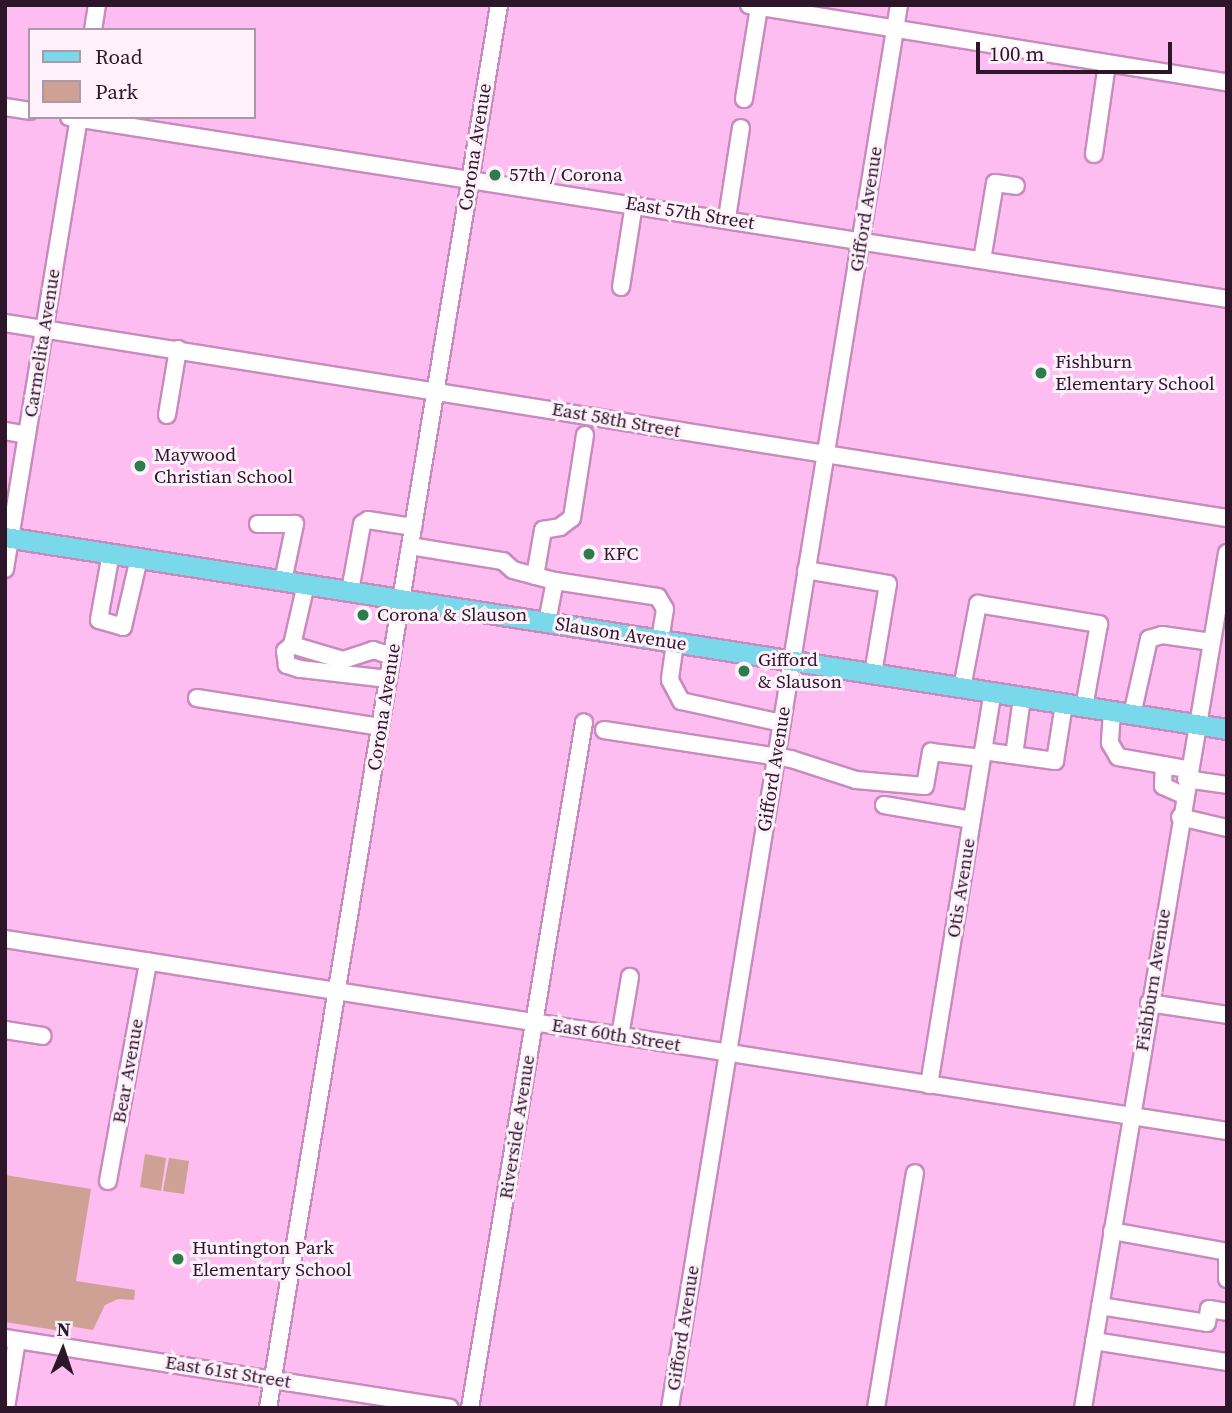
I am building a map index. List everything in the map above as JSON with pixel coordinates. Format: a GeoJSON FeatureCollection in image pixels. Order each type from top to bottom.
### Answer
{"type":"FeatureCollection","features":[{"type":"Feature","properties":{"kind":"main road","name":"Slauson Avenue"},"geometry":{"type":"LineString","coordinates":[[8,537],[1227,729]]}},
{"type":"Feature","properties":{"kind":"street"},"geometry":{"type":"LineString","coordinates":[[93,28],[97,5]]}},
{"type":"Feature","properties":{"kind":"street","name":"Corona Avenue"},"geometry":{"type":"LineString","coordinates":[[268,1408],[499,5]]}},
{"type":"Feature","properties":{"kind":"street","name":"Gifford Avenue"},"geometry":{"type":"LineString","coordinates":[[670,1408],[899,5]]}},
{"type":"Feature","properties":{"kind":"street"},"geometry":{"type":"LineString","coordinates":[[744,99],[754,6],[895,31],[1227,82]]}},
{"type":"Feature","properties":{"kind":"street"},"geometry":{"type":"LineString","coordinates":[[1094,154],[1107,64]]}},
{"type":"Feature","properties":{"kind":"street"},"geometry":{"type":"LineString","coordinates":[[5,107],[28,111]]}},
{"type":"Feature","properties":{"kind":"street","name":"Carmelita Avenue"},"geometry":{"type":"LineString","coordinates":[[5,569],[76,119]]}},
{"type":"Feature","properties":{"kind":"street","name":"East 57th Street"},"geometry":{"type":"LineString","coordinates":[[82,119],[727,218],[1227,299]]}},
{"type":"Feature","properties":{"kind":"street"},"geometry":{"type":"LineString","coordinates":[[727,218],[741,128]]}},
{"type":"Feature","properties":{"kind":"street"},"geometry":{"type":"LineString","coordinates":[[982,260],[995,183],[1016,186]]}},
{"type":"Feature","properties":{"kind":"street"},"geometry":{"type":"LineString","coordinates":[[621,287],[634,204]]}},
{"type":"Feature","properties":{"kind":"street","name":"East 58th Street"},"geometry":{"type":"LineString","coordinates":[[5,323],[436,389],[825,455],[1227,517]]}},
{"type":"Feature","properties":{"kind":"street"},"geometry":{"type":"LineString","coordinates":[[167,415],[178,349]]}},
{"type":"Feature","properties":{"kind":"street"},"geometry":{"type":"LineString","coordinates":[[5,431],[27,435]]}},
{"type":"Feature","properties":{"kind":"street"},"geometry":{"type":"LineString","coordinates":[[535,576],[543,530],[560,527],[572,518],[585,435]]}},
{"type":"Feature","properties":{"kind":"street"},"geometry":{"type":"LineString","coordinates":[[350,591],[362,524],[368,520],[414,527]]}},
{"type":"Feature","properties":{"kind":"street"},"geometry":{"type":"LineString","coordinates":[[258,524],[295,524],[283,581]]}},
{"type":"Feature","properties":{"kind":"street"},"geometry":{"type":"LineString","coordinates":[[410,547],[503,562],[513,570],[555,581],[658,597],[665,609],[670,680],[681,701],[782,723]]}},
{"type":"Feature","properties":{"kind":"street","name":"Fishburn Avenue"},"geometry":{"type":"LineString","coordinates":[[1083,1408],[1195,723],[1217,648],[1227,552]]}},
{"type":"Feature","properties":{"kind":"street"},"geometry":{"type":"LineString","coordinates":[[111,554],[99,620],[123,627],[139,558]]}},
{"type":"Feature","properties":{"kind":"street"},"geometry":{"type":"LineString","coordinates":[[806,570],[888,584],[873,674]]}},
{"type":"Feature","properties":{"kind":"street"},"geometry":{"type":"LineString","coordinates":[[547,622],[555,581]]}},
{"type":"Feature","properties":{"kind":"street"},"geometry":{"type":"LineString","coordinates":[[306,584],[292,645],[285,651],[287,665],[388,679]]}},
{"type":"Feature","properties":{"kind":"street"},"geometry":{"type":"LineString","coordinates":[[962,688],[978,604],[1099,624],[1084,707]]}},
{"type":"Feature","properties":{"kind":"street"},"geometry":{"type":"LineString","coordinates":[[1186,781],[1164,765],[1118,757],[1110,743],[1149,639],[1162,635],[1217,648]]}},
{"type":"Feature","properties":{"kind":"street"},"geometry":{"type":"LineString","coordinates":[[292,645],[343,660],[373,650],[392,656]]}},
{"type":"Feature","properties":{"kind":"street","name":"Otis Avenue"},"geometry":{"type":"LineString","coordinates":[[929,1084],[993,692]]}},
{"type":"Feature","properties":{"kind":"street"},"geometry":{"type":"LineString","coordinates":[[197,698],[380,727]]}},
{"type":"Feature","properties":{"kind":"street"},"geometry":{"type":"LineString","coordinates":[[1014,755],[1022,698]]}},
{"type":"Feature","properties":{"kind":"street"},"geometry":{"type":"LineString","coordinates":[[604,730],[776,756],[856,780],[925,786],[931,751],[1014,755],[1055,761],[1064,704]]}},
{"type":"Feature","properties":{"kind":"street","name":"Riverside Avenue"},"geometry":{"type":"LineString","coordinates":[[470,1408],[584,722]]}},
{"type":"Feature","properties":{"kind":"street"},"geometry":{"type":"LineString","coordinates":[[1164,765],[1163,786],[1186,781],[1227,785]]}},
{"type":"Feature","properties":{"kind":"street"},"geometry":{"type":"LineString","coordinates":[[884,805],[972,820]]}},
{"type":"Feature","properties":{"kind":"street"},"geometry":{"type":"LineString","coordinates":[[1180,817],[1227,828]]}},
{"type":"Feature","properties":{"kind":"street","name":"East 60th Street"},"geometry":{"type":"LineString","coordinates":[[5,939],[1227,1132]]}},
{"type":"Feature","properties":{"kind":"street","name":"Bear Avenue"},"geometry":{"type":"LineString","coordinates":[[108,1181],[148,961]]}},
{"type":"Feature","properties":{"kind":"street"},"geometry":{"type":"LineString","coordinates":[[620,1036],[629,977]]}},
{"type":"Feature","properties":{"kind":"street"},"geometry":{"type":"LineString","coordinates":[[1149,1003],[1227,1015]]}},
{"type":"Feature","properties":{"kind":"street"},"geometry":{"type":"LineString","coordinates":[[5,1030],[43,1036]]}},
{"type":"Feature","properties":{"kind":"street"},"geometry":{"type":"LineString","coordinates":[[876,1408],[915,1173]]}},
{"type":"Feature","properties":{"kind":"street"},"geometry":{"type":"LineString","coordinates":[[1112,1231],[1227,1253],[1227,1279]]}},
{"type":"Feature","properties":{"kind":"street"},"geometry":{"type":"LineString","coordinates":[[1100,1306],[1207,1323],[1209,1309],[1227,1312]]}},
{"type":"Feature","properties":{"kind":"street"},"geometry":{"type":"LineString","coordinates":[[6,1408],[11,1339]]}},
{"type":"Feature","properties":{"kind":"street","name":"East 61st Street"},"geometry":{"type":"LineString","coordinates":[[11,1339],[450,1408]]}},
{"type":"Feature","properties":{"kind":"street"},"geometry":{"type":"LineString","coordinates":[[1094,1341],[1227,1362]]}},
{"type":"Feature","properties":{"kind":"green space"},"geometry":{"type":"Polygon","coordinates":[[[145,1154],[166,1158],[161,1191],[140,1187],[145,1154]]]}},
{"type":"Feature","properties":{"kind":"green space"},"geometry":{"type":"Polygon","coordinates":[[[169,1158],[189,1161],[184,1194],[163,1191],[169,1158]]]}},
{"type":"Feature","properties":{"kind":"green space"},"geometry":{"type":"Polygon","coordinates":[[[5,1175],[91,1189],[76,1281],[135,1290],[134,1300],[118,1299],[105,1305],[93,1330],[69,1326],[61,1331],[5,1322],[5,1175]]]}},
{"type":"Feature","properties":{"kind":"place","name":"57th / Corona"},"geometry":{"type":"Point","coordinates":[495,175]}},
{"type":"Feature","properties":{"kind":"place","name":"Fishburn Elementary School"},"geometry":{"type":"Point","coordinates":[1041,373]}},
{"type":"Feature","properties":{"kind":"place","name":"Maywood Christian School"},"geometry":{"type":"Point","coordinates":[140,466]}},
{"type":"Feature","properties":{"kind":"place","name":"KFC"},"geometry":{"type":"Point","coordinates":[589,554]}},
{"type":"Feature","properties":{"kind":"place","name":"Corona & Slauson"},"geometry":{"type":"Point","coordinates":[363,615]}},
{"type":"Feature","properties":{"kind":"place","name":"Gifford & Slauson"},"geometry":{"type":"Point","coordinates":[744,671]}},
{"type":"Feature","properties":{"kind":"place","name":"Huntington Park Elementary School"},"geometry":{"type":"Point","coordinates":[178,1259]}}]}
